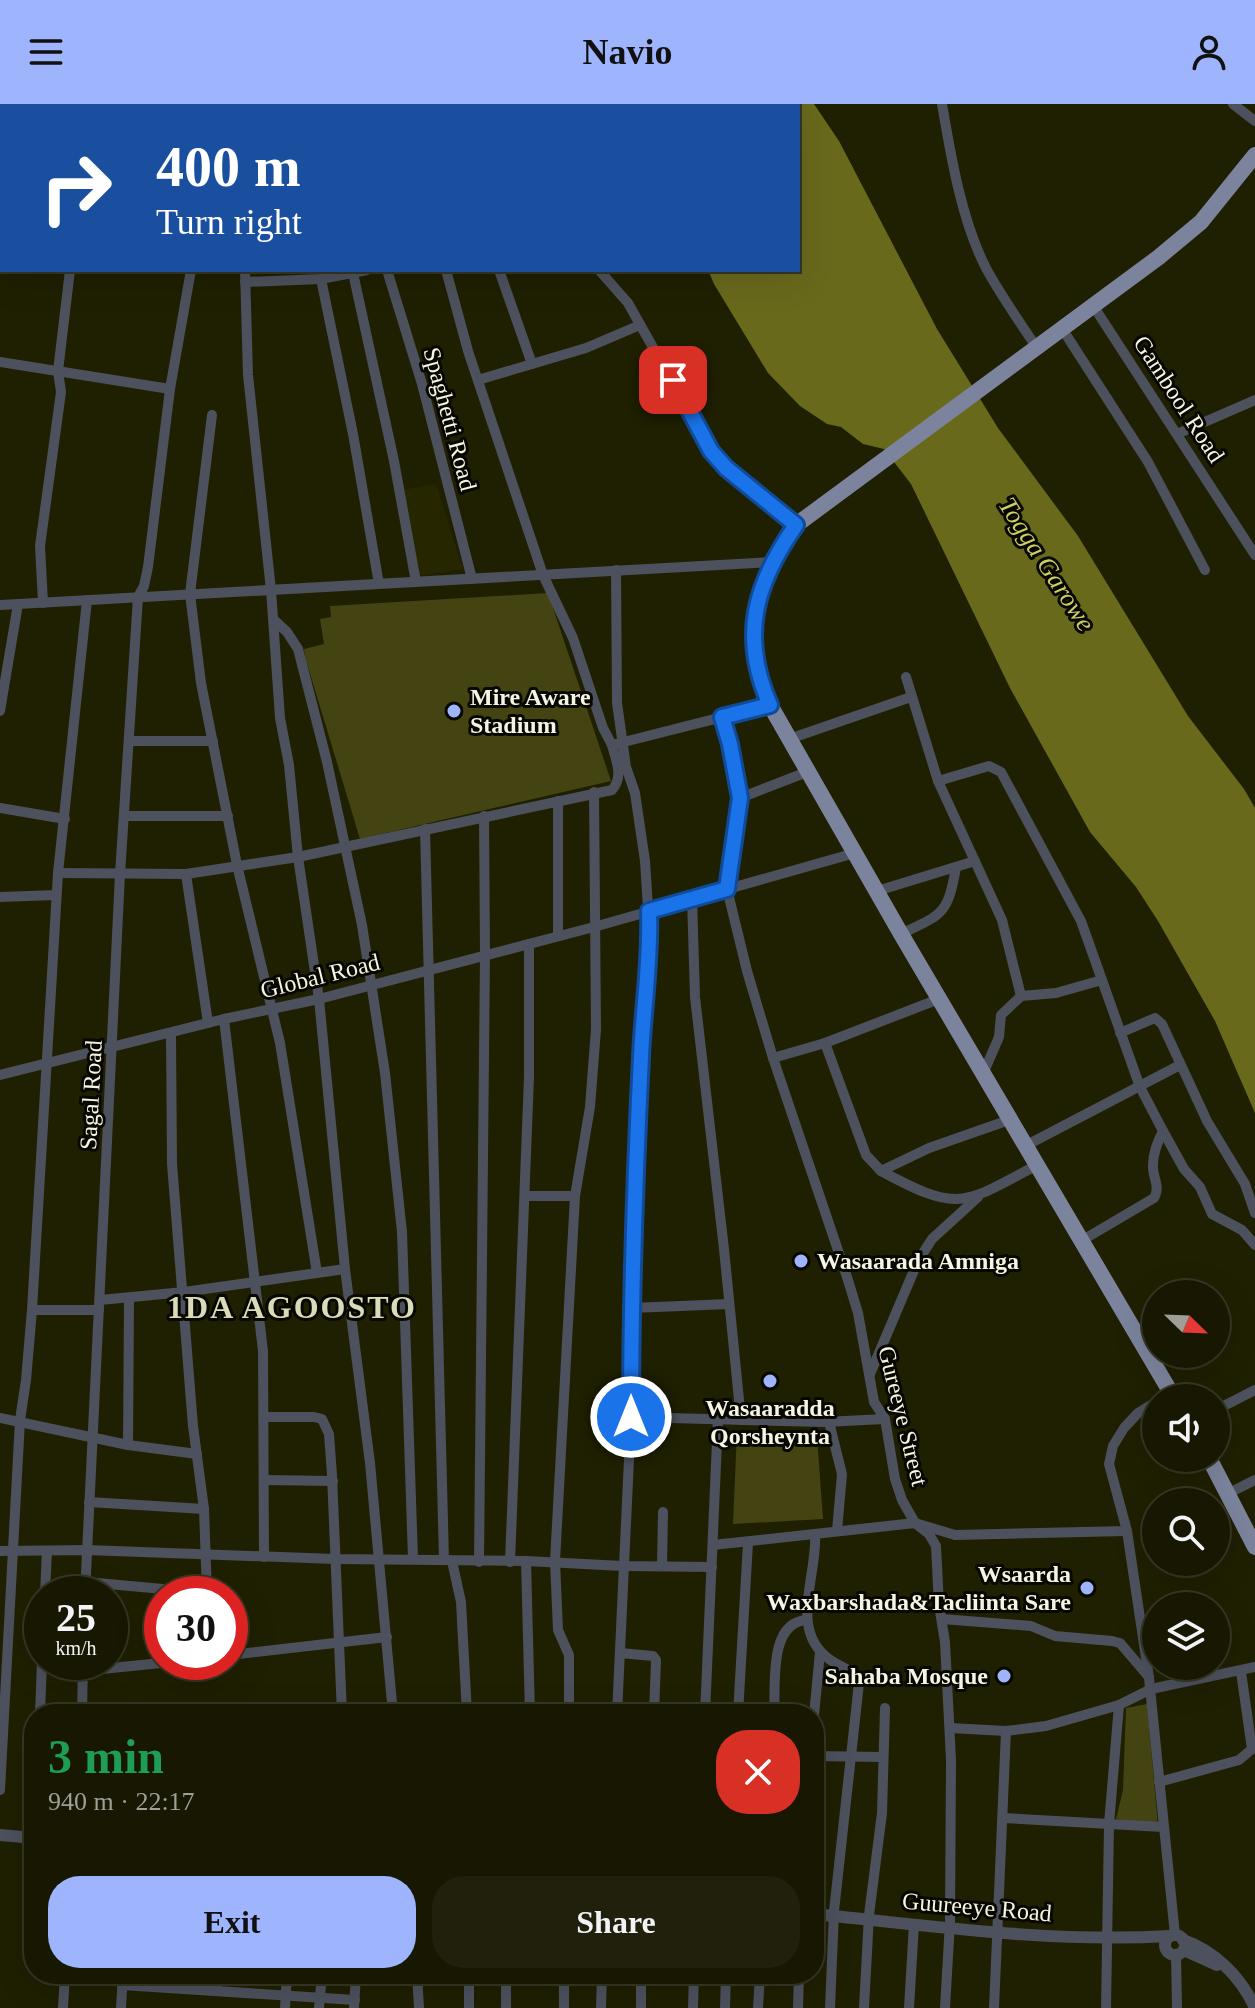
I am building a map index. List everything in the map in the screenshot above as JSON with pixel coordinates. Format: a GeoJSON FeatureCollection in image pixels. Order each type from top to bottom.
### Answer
{"type":"FeatureCollection","features":[{"type":"Feature","properties":{"kind":"main road"},"geometry":{"type":"LineString","coordinates":[[1162,1384],[1012,1119],[901,934],[770,705],[757,670],[753,627],[760,594],[773,562],[796,525],[1094,307],[1201,222],[1255,155]]}},
{"type":"Feature","properties":{"kind":"main road"},"geometry":{"type":"LineString","coordinates":[[1230,1495],[1255,1547]]}},
{"type":"Feature","properties":{"kind":"street"},"geometry":{"type":"LineString","coordinates":[[942,104],[950,149],[975,242],[988,271],[1037,348]]}},
{"type":"Feature","properties":{"kind":"street"},"geometry":{"type":"LineString","coordinates":[[1233,104],[1255,121]]}},
{"type":"Feature","properties":{"kind":"street"},"geometry":{"type":"LineString","coordinates":[[43,603],[40,546],[61,392],[58,371],[70,272]]}},
{"type":"Feature","properties":{"kind":"street","name":"Sagal Road"},"geometry":{"type":"LineString","coordinates":[[86,1576],[120,874],[138,597],[148,567],[170,389],[191,272]]}},
{"type":"Feature","properties":{"kind":"street"},"geometry":{"type":"LineString","coordinates":[[358,272],[321,279],[245,276],[248,375],[274,620],[280,718],[289,765],[298,857],[319,999],[392,1704]]}},
{"type":"Feature","properties":{"kind":"street","name":"Spaghetti Road"},"geometry":{"type":"LineString","coordinates":[[388,272],[422,384],[472,579]]}},
{"type":"Feature","properties":{"kind":"street"},"geometry":{"type":"LineString","coordinates":[[447,272],[478,380],[543,575],[573,638],[603,728],[617,744],[635,793],[650,939],[641,1056],[631,1417],[617,1704]]}},
{"type":"Feature","properties":{"kind":"street"},"geometry":{"type":"LineString","coordinates":[[500,272],[532,364]]}},
{"type":"Feature","properties":{"kind":"street"},"geometry":{"type":"LineString","coordinates":[[601,272],[614,285],[640,325],[711,451],[726,468],[796,525]]}},
{"type":"Feature","properties":{"kind":"street"},"geometry":{"type":"LineString","coordinates":[[353,273],[394,461],[416,582]]}},
{"type":"Feature","properties":{"kind":"street"},"geometry":{"type":"LineString","coordinates":[[614,285],[617,273]]}},
{"type":"Feature","properties":{"kind":"street"},"geometry":{"type":"LineString","coordinates":[[321,279],[353,434],[379,584]]}},
{"type":"Feature","properties":{"kind":"street","name":"Gambool Road"},"geometry":{"type":"LineString","coordinates":[[1094,307],[1255,555]]}},
{"type":"Feature","properties":{"kind":"street"},"geometry":{"type":"LineString","coordinates":[[478,380],[595,345],[640,325]]}},
{"type":"Feature","properties":{"kind":"street"},"geometry":{"type":"LineString","coordinates":[[1063,330],[1148,462],[1205,570]]}},
{"type":"Feature","properties":{"kind":"street"},"geometry":{"type":"LineString","coordinates":[[0,362],[170,389]]}},
{"type":"Feature","properties":{"kind":"street"},"geometry":{"type":"LineString","coordinates":[[1177,434],[1255,400]]}},
{"type":"Feature","properties":{"kind":"street"},"geometry":{"type":"LineString","coordinates":[[212,415],[190,594],[201,683],[237,865],[280,1043],[317,1273]]}},
{"type":"Feature","properties":{"kind":"street"},"geometry":{"type":"LineString","coordinates":[[0,605],[773,562]]}},
{"type":"Feature","properties":{"kind":"street"},"geometry":{"type":"LineString","coordinates":[[58,873],[186,874],[298,857],[612,790],[618,782],[619,772],[616,570]]}},
{"type":"Feature","properties":{"kind":"street"},"geometry":{"type":"LineString","coordinates":[[0,1790],[5,1618],[32,1310],[56,895],[87,600]]}},
{"type":"Feature","properties":{"kind":"street"},"geometry":{"type":"LineString","coordinates":[[0,711],[18,604]]}},
{"type":"Feature","properties":{"kind":"street"},"geometry":{"type":"LineString","coordinates":[[274,620],[298,649],[347,846],[385,1073],[402,1232],[413,1559]]}},
{"type":"Feature","properties":{"kind":"street"},"geometry":{"type":"LineString","coordinates":[[906,677],[938,781],[1002,920],[1021,996]]}},
{"type":"Feature","properties":{"kind":"street"},"geometry":{"type":"LineString","coordinates":[[789,739],[911,697]]}},
{"type":"Feature","properties":{"kind":"street"},"geometry":{"type":"LineString","coordinates":[[617,744],[770,705]]}},
{"type":"Feature","properties":{"kind":"street"},"geometry":{"type":"LineString","coordinates":[[722,717],[740,798],[727,889]]}},
{"type":"Feature","properties":{"kind":"street"},"geometry":{"type":"LineString","coordinates":[[129,741],[213,741]]}},
{"type":"Feature","properties":{"kind":"street"},"geometry":{"type":"LineString","coordinates":[[938,781],[989,766],[1001,772],[1081,921],[1140,1087],[1163,1131],[1184,1169],[1200,1187],[1212,1214],[1242,1230],[1255,1245]]}},
{"type":"Feature","properties":{"kind":"street"},"geometry":{"type":"LineString","coordinates":[[740,798],[807,772]]}},
{"type":"Feature","properties":{"kind":"street"},"geometry":{"type":"LineString","coordinates":[[569,1704],[569,1655],[558,1630],[555,1561],[575,1196],[590,1107],[596,1029],[594,792]]}},
{"type":"Feature","properties":{"kind":"street"},"geometry":{"type":"LineString","coordinates":[[558,801],[558,936]]}},
{"type":"Feature","properties":{"kind":"street"},"geometry":{"type":"LineString","coordinates":[[0,808],[65,819]]}},
{"type":"Feature","properties":{"kind":"street"},"geometry":{"type":"LineString","coordinates":[[125,816],[228,816]]}},
{"type":"Feature","properties":{"kind":"street"},"geometry":{"type":"LineString","coordinates":[[479,1562],[484,816]]}},
{"type":"Feature","properties":{"kind":"street"},"geometry":{"type":"LineString","coordinates":[[425,829],[448,1560],[461,1602],[466,1704]]}},
{"type":"Feature","properties":{"kind":"street","name":"Global Road"},"geometry":{"type":"LineString","coordinates":[[0,1075],[224,1019],[319,999],[594,927],[855,853]]}},
{"type":"Feature","properties":{"kind":"street"},"geometry":{"type":"LineString","coordinates":[[877,891],[975,861]]}},
{"type":"Feature","properties":{"kind":"street"},"geometry":{"type":"LineString","coordinates":[[901,934],[937,917],[946,908],[956,867]]}},
{"type":"Feature","properties":{"kind":"street"},"geometry":{"type":"LineString","coordinates":[[186,874],[208,1023]]}},
{"type":"Feature","properties":{"kind":"street","name":"Gureeye Street"},"geometry":{"type":"LineString","coordinates":[[727,889],[773,1058],[847,1277],[874,1402],[885,1419],[895,1479],[915,1523],[929,1534],[936,1546],[950,1728],[950,1928],[945,2008]]}},
{"type":"Feature","properties":{"kind":"street"},"geometry":{"type":"LineString","coordinates":[[0,897],[56,895]]}},
{"type":"Feature","properties":{"kind":"street"},"geometry":{"type":"LineString","coordinates":[[692,898],[695,997],[741,1420]]}},
{"type":"Feature","properties":{"kind":"street"},"geometry":{"type":"LineString","coordinates":[[510,1562],[525,1196],[529,944]]}},
{"type":"Feature","properties":{"kind":"street"},"geometry":{"type":"LineString","coordinates":[[983,1074],[999,1037],[1001,1015],[1021,996],[1056,993],[1102,980]]}},
{"type":"Feature","properties":{"kind":"street"},"geometry":{"type":"LineString","coordinates":[[773,1058],[825,1043],[939,999]]}},
{"type":"Feature","properties":{"kind":"street"},"geometry":{"type":"LineString","coordinates":[[1120,1033],[1155,1018],[1159,1020],[1215,1136],[1241,1175],[1255,1213]]}},
{"type":"Feature","properties":{"kind":"street"},"geometry":{"type":"LineString","coordinates":[[224,1019],[263,1351],[264,1557]]}},
{"type":"Feature","properties":{"kind":"street"},"geometry":{"type":"LineString","coordinates":[[171,1033],[172,1164],[204,1509],[206,1576]]}},
{"type":"Feature","properties":{"kind":"street"},"geometry":{"type":"LineString","coordinates":[[825,1043],[866,1155],[881,1171],[939,1198],[960,1200],[978,1197]]}},
{"type":"Feature","properties":{"kind":"street"},"geometry":{"type":"LineString","coordinates":[[1025,1146],[1180,1065]]}},
{"type":"Feature","properties":{"kind":"street"},"geometry":{"type":"LineString","coordinates":[[881,1171],[929,1148],[1012,1119]]}},
{"type":"Feature","properties":{"kind":"street"},"geometry":{"type":"LineString","coordinates":[[1081,1241],[1154,1198],[1158,1187],[1153,1161],[1163,1131]]}},
{"type":"Feature","properties":{"kind":"street"},"geometry":{"type":"LineString","coordinates":[[870,1374],[918,1261],[932,1239],[978,1197],[1037,1165]]}},
{"type":"Feature","properties":{"kind":"street"},"geometry":{"type":"LineString","coordinates":[[525,1196],[575,1196]]}},
{"type":"Feature","properties":{"kind":"street"},"geometry":{"type":"LineString","coordinates":[[32,1310],[100,1305],[129,1298],[345,1269]]}},
{"type":"Feature","properties":{"kind":"street"},"geometry":{"type":"LineString","coordinates":[[128,1445],[129,1298]]}},
{"type":"Feature","properties":{"kind":"street"},"geometry":{"type":"LineString","coordinates":[[632,1308],[729,1304]]}},
{"type":"Feature","properties":{"kind":"street"},"geometry":{"type":"LineString","coordinates":[[1230,1403],[1255,1390]]}},
{"type":"Feature","properties":{"kind":"street"},"geometry":{"type":"LineString","coordinates":[[1142,1412],[1131,1419],[1113,1446],[1109,1464],[1127,1531],[1150,1684],[1176,1945],[1177,2008]]}},
{"type":"Feature","properties":{"kind":"street"},"geometry":{"type":"LineString","coordinates":[[265,1417],[322,1419],[329,1434],[341,1704]]}},
{"type":"Feature","properties":{"kind":"street"},"geometry":{"type":"LineString","coordinates":[[631,1417],[829,1422],[885,1419]]}},
{"type":"Feature","properties":{"kind":"street"},"geometry":{"type":"LineString","coordinates":[[0,1418],[128,1445],[197,1454]]}},
{"type":"Feature","properties":{"kind":"street"},"geometry":{"type":"LineString","coordinates":[[705,1704],[718,1419]]}},
{"type":"Feature","properties":{"kind":"street"},"geometry":{"type":"LineString","coordinates":[[829,1422],[842,1474],[837,1531]]}},
{"type":"Feature","properties":{"kind":"street"},"geometry":{"type":"LineString","coordinates":[[264,1480],[333,1481]]}},
{"type":"Feature","properties":{"kind":"street"},"geometry":{"type":"LineString","coordinates":[[1230,1492],[1255,1480]]}},
{"type":"Feature","properties":{"kind":"street"},"geometry":{"type":"LineString","coordinates":[[89,1502],[204,1509]]}},
{"type":"Feature","properties":{"kind":"street"},"geometry":{"type":"LineString","coordinates":[[662,1566],[663,1512]]}},
{"type":"Feature","properties":{"kind":"street"},"geometry":{"type":"LineString","coordinates":[[713,1545],[915,1523],[955,1535],[1127,1531]]}},
{"type":"Feature","properties":{"kind":"street"},"geometry":{"type":"LineString","coordinates":[[815,1534],[808,1633],[820,1652],[831,1662],[856,1675],[859,1683],[834,1916],[830,2008]]}},
{"type":"Feature","properties":{"kind":"street"},"geometry":{"type":"LineString","coordinates":[[739,1704],[748,1543]]}},
{"type":"Feature","properties":{"kind":"street"},"geometry":{"type":"LineString","coordinates":[[0,1551],[87,1550],[712,1567]]}},
{"type":"Feature","properties":{"kind":"street"},"geometry":{"type":"LineString","coordinates":[[46,1576],[47,1551]]}},
{"type":"Feature","properties":{"kind":"street"},"geometry":{"type":"LineString","coordinates":[[526,1561],[530,1704]]}},
{"type":"Feature","properties":{"kind":"street"},"geometry":{"type":"LineString","coordinates":[[942,1619],[1031,1626],[1055,1636],[1120,1643],[1150,1684]]}},
{"type":"Feature","properties":{"kind":"street"},"geometry":{"type":"LineString","coordinates":[[775,1704],[778,1647],[787,1627],[796,1621],[807,1620]]}},
{"type":"Feature","properties":{"kind":"street"},"geometry":{"type":"LineString","coordinates":[[248,1653],[387,1637]]}},
{"type":"Feature","properties":{"kind":"street"},"geometry":{"type":"LineString","coordinates":[[815,1704],[820,1652]]}},
{"type":"Feature","properties":{"kind":"street"},"geometry":{"type":"LineString","coordinates":[[620,1653],[653,1656],[656,1660],[654,1704]]}},
{"type":"Feature","properties":{"kind":"street"},"geometry":{"type":"LineString","coordinates":[[950,1728],[1006,1731],[1046,1726],[1119,1705],[1150,1684],[1241,1672],[1255,1667]]}},
{"type":"Feature","properties":{"kind":"street"},"geometry":{"type":"LineString","coordinates":[[1159,1782],[1239,1760],[1253,1749],[1241,1672]]}},
{"type":"Feature","properties":{"kind":"street"},"geometry":{"type":"LineString","coordinates":[[40,1704],[41,1680]]}},
{"type":"Feature","properties":{"kind":"street"},"geometry":{"type":"LineString","coordinates":[[82,1680],[82,1704]]}},
{"type":"Feature","properties":{"kind":"street"},"geometry":{"type":"LineString","coordinates":[[1106,2008],[1109,1824],[1119,1705]]}},
{"type":"Feature","properties":{"kind":"street"},"geometry":{"type":"LineString","coordinates":[[864,2008],[869,1920],[882,1813],[885,1708]]}},
{"type":"Feature","properties":{"kind":"street"},"geometry":{"type":"LineString","coordinates":[[994,2008],[1006,1731]]}},
{"type":"Feature","properties":{"kind":"street"},"geometry":{"type":"LineString","coordinates":[[824,1756],[882,1757]]}},
{"type":"Feature","properties":{"kind":"street"},"geometry":{"type":"LineString","coordinates":[[1003,1818],[1163,1827]]}},
{"type":"Feature","properties":{"kind":"street"},"geometry":{"type":"LineString","coordinates":[[0,1835],[24,1837]]}},
{"type":"Feature","properties":{"kind":"street","name":"Guureeye Road"},"geometry":{"type":"LineString","coordinates":[[824,1915],[999,1933],[1137,1938],[1176,1945]]}},
{"type":"Feature","properties":{"kind":"street"},"geometry":{"type":"LineString","coordinates":[[909,2008],[914,1924]]}},
{"type":"Feature","properties":{"kind":"street"},"geometry":{"type":"LineString","coordinates":[[1176,1945],[1232,1975],[1252,1995],[1255,2008]]}},
{"type":"Feature","properties":{"kind":"street"},"geometry":{"type":"LineString","coordinates":[[63,2008],[64,1984]]}},
{"type":"Feature","properties":{"kind":"street"},"geometry":{"type":"LineString","coordinates":[[121,2008],[122,1984]]}},
{"type":"Feature","properties":{"kind":"street"},"geometry":{"type":"LineString","coordinates":[[161,1984],[286,2002],[355,2004],[356,1984]]}},
{"type":"Feature","properties":{"kind":"street"},"geometry":{"type":"LineString","coordinates":[[216,1984],[216,1991]]}},
{"type":"Feature","properties":{"kind":"street"},"geometry":{"type":"LineString","coordinates":[[418,1984],[419,2008]]}},
{"type":"Feature","properties":{"kind":"street"},"geometry":{"type":"LineString","coordinates":[[469,1984],[469,2008]]}},
{"type":"Feature","properties":{"kind":"street"},"geometry":{"type":"LineString","coordinates":[[506,1984],[506,2008]]}},
{"type":"Feature","properties":{"kind":"street"},"geometry":{"type":"LineString","coordinates":[[564,1984],[564,2008]]}},
{"type":"Feature","properties":{"kind":"street"},"geometry":{"type":"LineString","coordinates":[[601,2008],[602,1984]]}},
{"type":"Feature","properties":{"kind":"street"},"geometry":{"type":"LineString","coordinates":[[641,1984],[641,2008]]}},
{"type":"Feature","properties":{"kind":"street"},"geometry":{"type":"LineString","coordinates":[[693,2008],[694,1984]]}},
{"type":"Feature","properties":{"kind":"street"},"geometry":{"type":"LineString","coordinates":[[725,2008],[726,1984]]}},
{"type":"Feature","properties":{"kind":"street"},"geometry":{"type":"LineString","coordinates":[[758,2008],[759,1984]]}},
{"type":"Feature","properties":{"kind":"street"},"geometry":{"type":"LineString","coordinates":[[798,2008],[799,1984]]}},
{"type":"Feature","properties":{"kind":"shaded area"},"geometry":{"type":"Polygon","coordinates":[[[436,484],[463,569],[417,576],[401,490],[436,484]]]}},
{"type":"Feature","properties":{"kind":"shaded area","name":"Mire Aware Stadium"},"geometry":{"type":"Polygon","coordinates":[[[548,593],[611,781],[360,839],[305,657],[304,649],[324,644],[320,619],[331,617],[330,606],[548,593]]]}},
{"type":"Feature","properties":{"kind":"shaded area"},"geometry":{"type":"Polygon","coordinates":[[[737,1431],[817,1436],[823,1519],[733,1524],[737,1431]]]}},
{"type":"Feature","properties":{"kind":"shaded area"},"geometry":{"type":"Polygon","coordinates":[[[1147,1704],[1158,1825],[1116,1819],[1123,1790],[1126,1708],[1147,1704]]]}},
{"type":"Feature","properties":{"kind":"water","name":"Togga Garowe"},"geometry":{"type":"Polygon","coordinates":[[[800,104],[814,104],[839,141],[937,329],[998,428],[1078,536],[1188,716],[1255,808],[1255,1113],[1215,1021],[1158,921],[1136,887],[1090,832],[1010,688],[911,484],[884,449],[863,444],[841,427],[827,424],[800,406],[768,373],[709,272],[800,272],[800,104]]]}},
{"type":"Feature","properties":{"kind":"place","name":"Mire Aware Stadium"},"geometry":{"type":"Point","coordinates":[454,711]}},
{"type":"Feature","properties":{"kind":"place","name":"Wasaarada Amniga"},"geometry":{"type":"Point","coordinates":[801,1261]}},
{"type":"Feature","properties":{"kind":"place","name":"Wasaaradda Qorsheynta"},"geometry":{"type":"Point","coordinates":[770,1381]}},
{"type":"Feature","properties":{"kind":"place","name":"Wsaarda Waxbarshada&Tacliinta Sare"},"geometry":{"type":"Point","coordinates":[1087,1588]}},
{"type":"Feature","properties":{"kind":"place","name":"Sahaba Mosque"},"geometry":{"type":"Point","coordinates":[1004,1676]}},
{"type":"Feature","properties":{"kind":"district","name":"1DA AGOOSTO"},"geometry":{"type":"Point","coordinates":[292,1307]}},
{"type":"Feature","properties":{"kind":"route"},"geometry":{"type":"LineString","coordinates":[[631,1417],[632,1280],[649,911],[727,889],[740,798],[722,717],[770,705],[757,670],[753,627],[764,582],[796,525],[726,468],[711,451],[673,380]]}}]}
